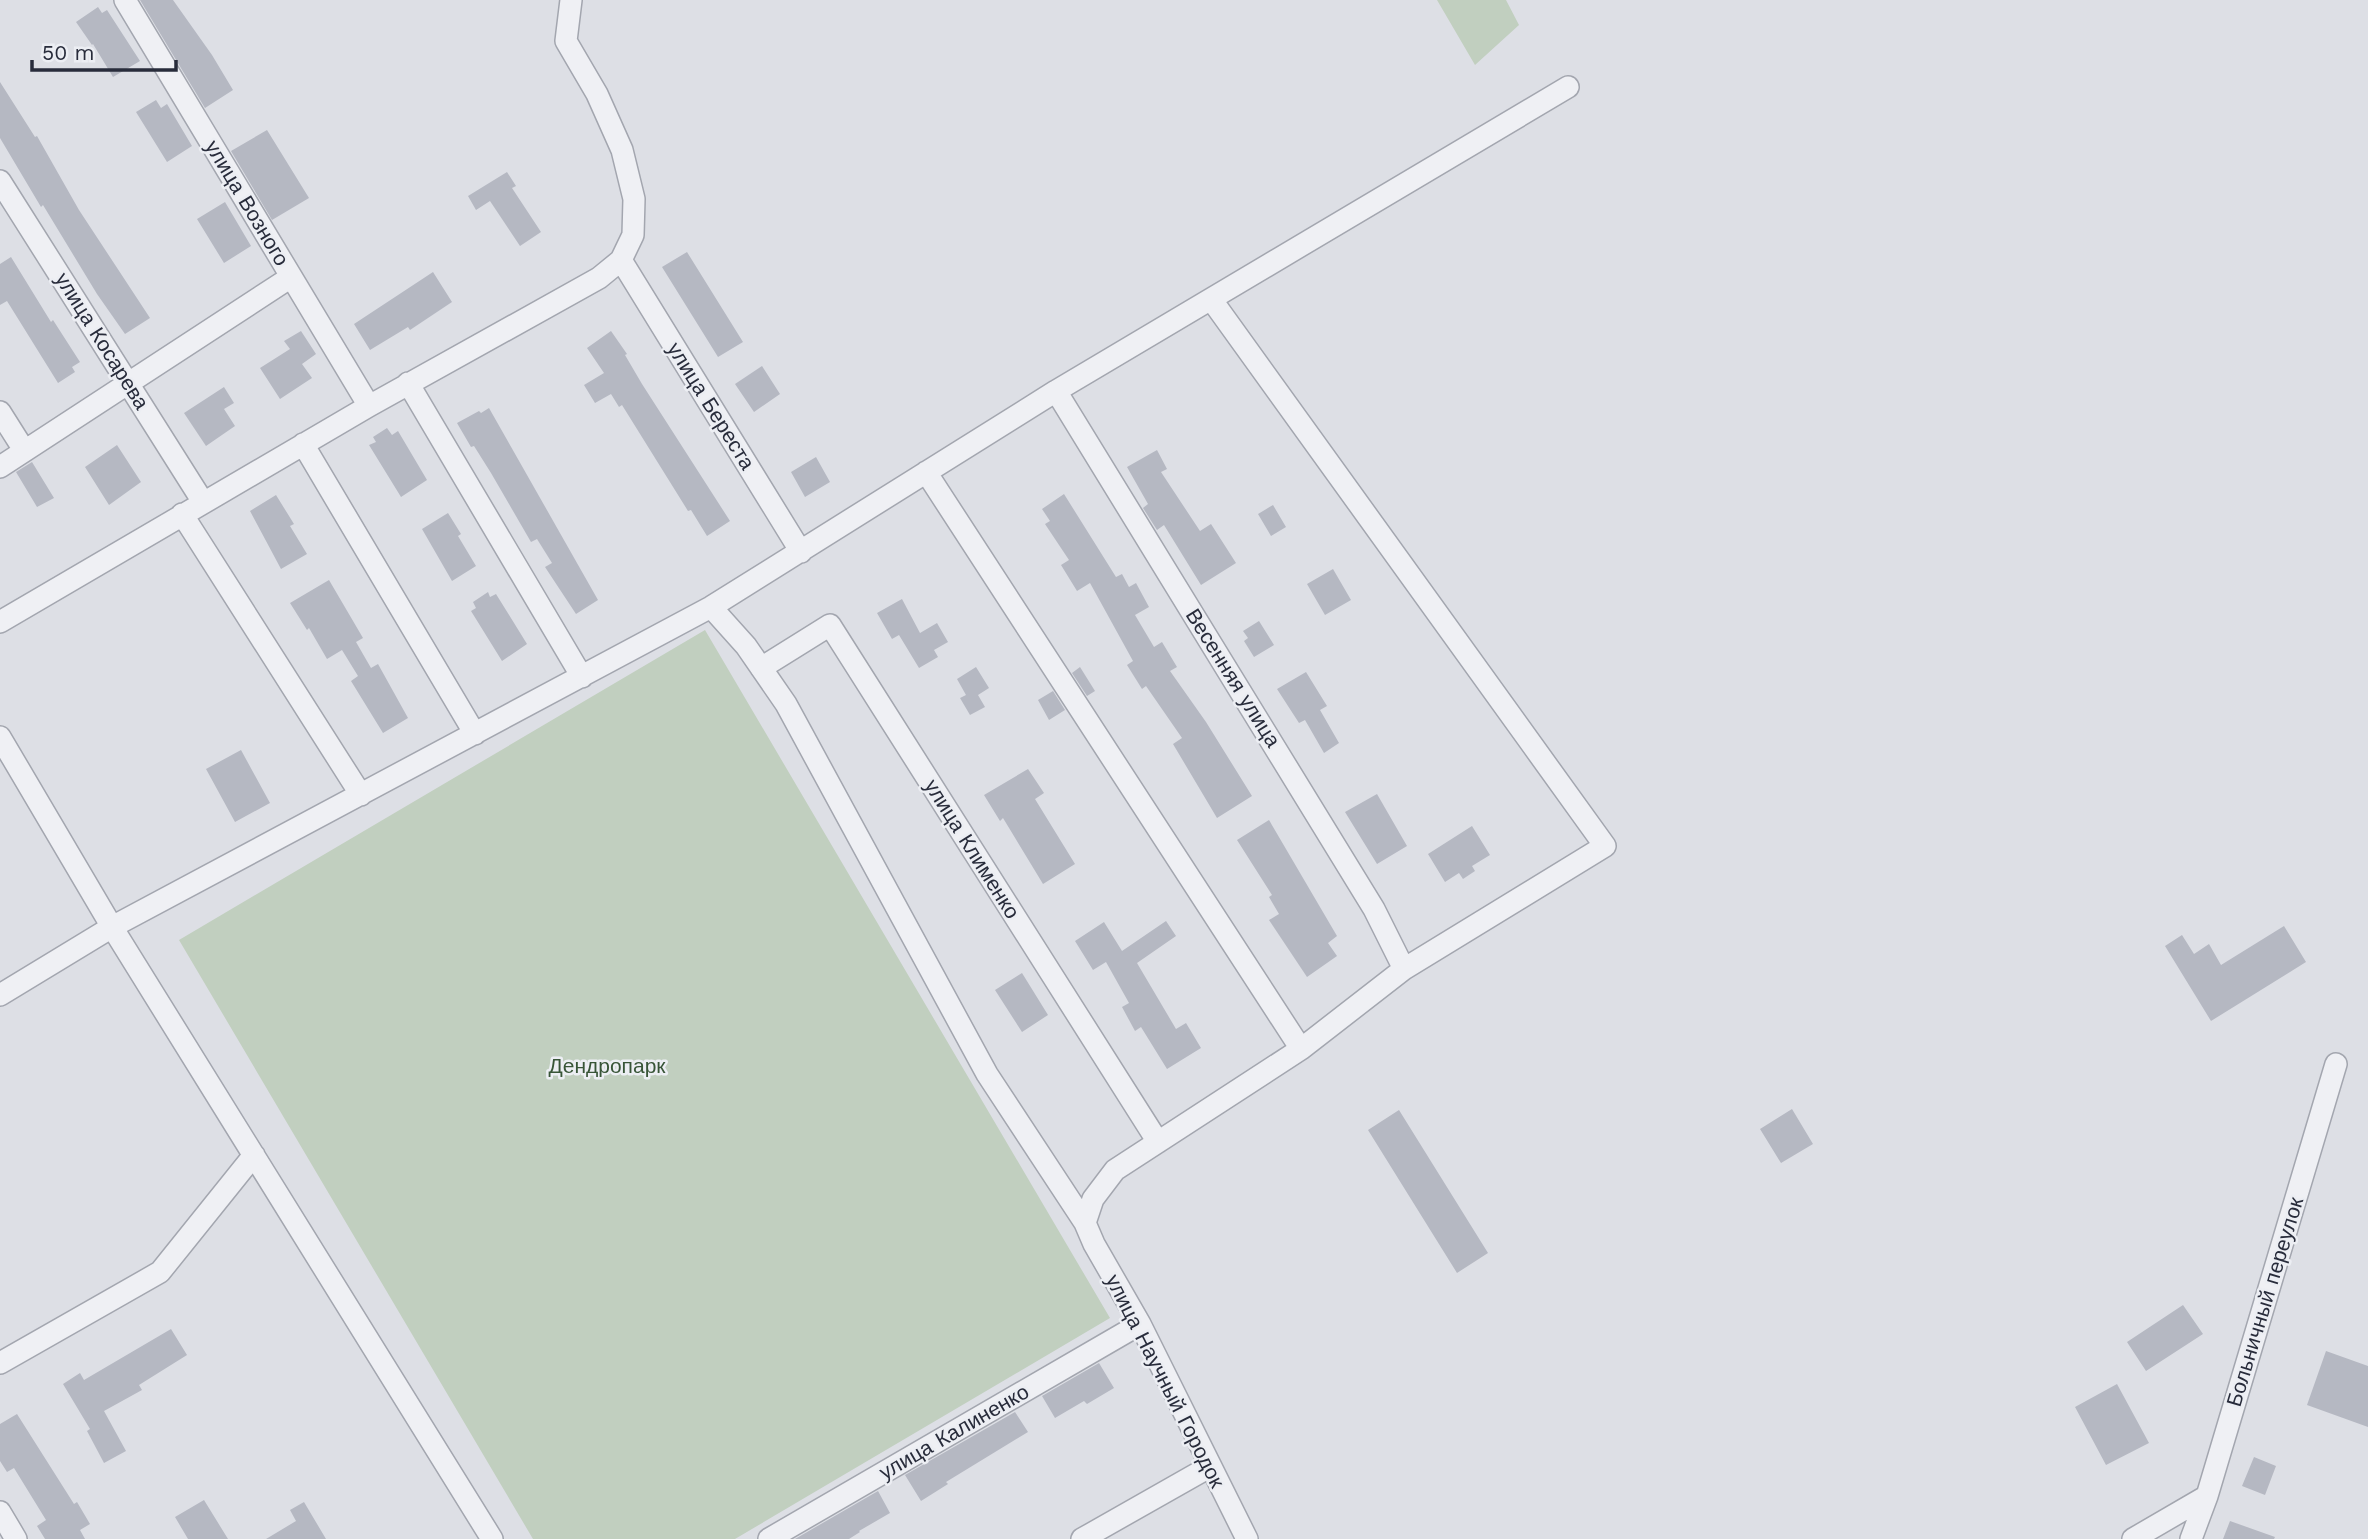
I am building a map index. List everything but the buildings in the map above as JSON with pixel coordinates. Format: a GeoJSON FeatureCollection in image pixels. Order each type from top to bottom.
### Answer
{"type":"FeatureCollection","features":[{"type":"Feature","properties":{"kind":"street","name":"улица Возного"},"geometry":{"type":"LineString","coordinates":[[125,0],[369,406]]}},
{"type":"Feature","properties":{"kind":"street"},"geometry":{"type":"LineString","coordinates":[[0,622],[408,383],[599,278],[621,260],[633,235],[634,199],[622,149],[597,94],[566,41],[571,0]]}},
{"type":"Feature","properties":{"kind":"street"},"geometry":{"type":"LineString","coordinates":[[0,995],[112,927],[711,607],[1056,391],[1568,87]]}},
{"type":"Feature","properties":{"kind":"street","name":"улица Косарева"},"geometry":{"type":"LineString","coordinates":[[0,181],[203,502]]}},
{"type":"Feature","properties":{"kind":"street","name":"улица Береста"},"geometry":{"type":"LineString","coordinates":[[621,260],[801,552]]}},
{"type":"Feature","properties":{"kind":"street"},"geometry":{"type":"LineString","coordinates":[[0,467],[291,277]]}},
{"type":"Feature","properties":{"kind":"street"},"geometry":{"type":"LineString","coordinates":[[1086,1223],[1093,1199],[1115,1171],[1301,1049],[1405,969],[1605,846],[1211,299]]}},
{"type":"Feature","properties":{"kind":"street"},"geometry":{"type":"LineString","coordinates":[[408,383],[582,677]]}},
{"type":"Feature","properties":{"kind":"street","name":"Весенняя улица"},"geometry":{"type":"LineString","coordinates":[[1056,391],[1374,909],[1405,969]]}},
{"type":"Feature","properties":{"kind":"street"},"geometry":{"type":"LineString","coordinates":[[0,412],[24,450]]}},
{"type":"Feature","properties":{"kind":"street"},"geometry":{"type":"LineString","coordinates":[[303,444],[475,734]]}},
{"type":"Feature","properties":{"kind":"street"},"geometry":{"type":"LineString","coordinates":[[926,472],[1301,1049]]}},
{"type":"Feature","properties":{"kind":"street"},"geometry":{"type":"LineString","coordinates":[[183,514],[361,795]]}},
{"type":"Feature","properties":{"kind":"street","name":"улица Научный Городок"},"geometry":{"type":"LineString","coordinates":[[711,607],[746,646],[786,705],[987,1074],[1086,1223],[1094,1244],[1140,1324],[1247,1539]]}},
{"type":"Feature","properties":{"kind":"street","name":"улица Клименко"},"geometry":{"type":"LineString","coordinates":[[761,668],[830,625],[1158,1142]]}},
{"type":"Feature","properties":{"kind":"street"},"geometry":{"type":"LineString","coordinates":[[0,737],[112,927],[492,1539]]}},
{"type":"Feature","properties":{"kind":"street","name":"Больничный переулок"},"geometry":{"type":"LineString","coordinates":[[2191,1539],[2207,1496],[2336,1064]]}},
{"type":"Feature","properties":{"kind":"street"},"geometry":{"type":"LineString","coordinates":[[0,1363],[160,1272],[254,1154]]}},
{"type":"Feature","properties":{"kind":"street","name":"улица Калиненко"},"geometry":{"type":"LineString","coordinates":[[769,1539],[1140,1324]]}},
{"type":"Feature","properties":{"kind":"street"},"geometry":{"type":"LineString","coordinates":[[1082,1539],[1209,1467]]}},
{"type":"Feature","properties":{"kind":"street"},"geometry":{"type":"LineString","coordinates":[[2133,1539],[2207,1496]]}},
{"type":"Feature","properties":{"kind":"street"},"geometry":{"type":"LineString","coordinates":[[0,1512],[16,1539]]}},
{"type":"Feature","properties":{"kind":"green space"},"geometry":{"type":"Polygon","coordinates":[[[1437,0],[1506,0],[1519,25],[1475,65],[1437,0]]]}},
{"type":"Feature","properties":{"kind":"green space","name":"Дендропарк"},"geometry":{"type":"Polygon","coordinates":[[[705,630],[1110,1318],[735,1539],[533,1539],[179,940],[705,630]]]}}]}
